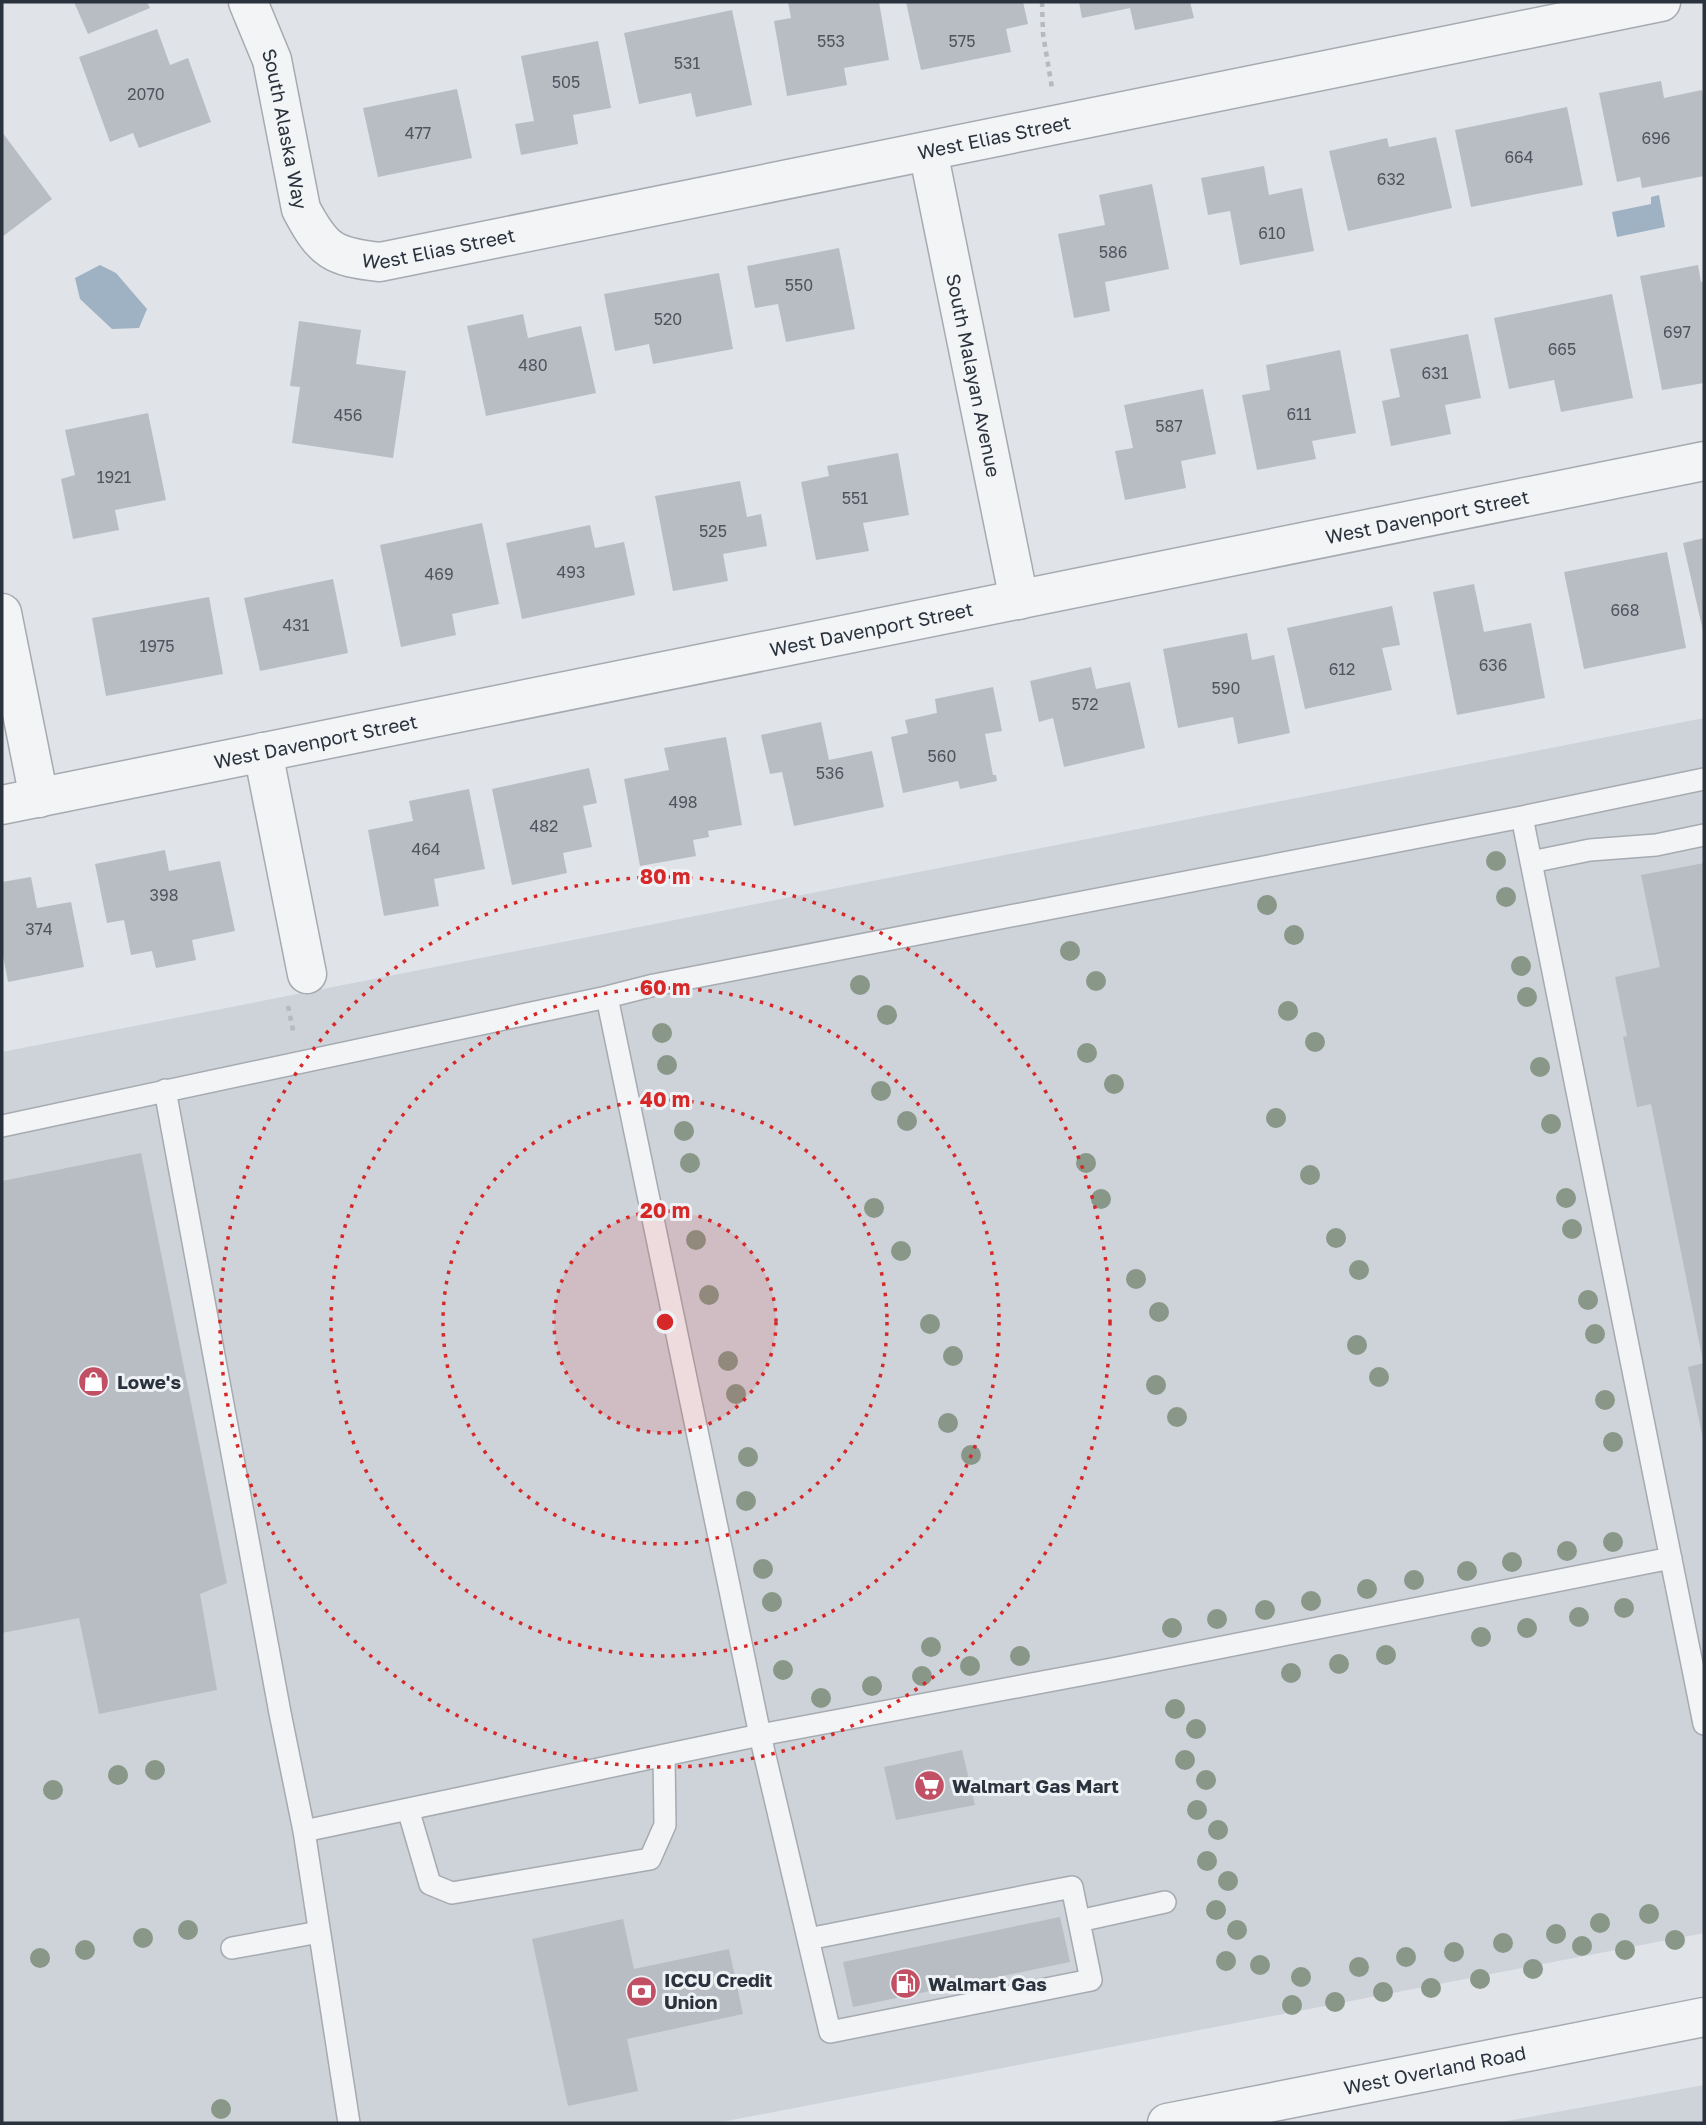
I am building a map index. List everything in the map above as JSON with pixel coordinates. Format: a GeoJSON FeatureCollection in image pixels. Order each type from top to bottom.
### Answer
{"type":"FeatureCollection","features":[{"type":"Feature","properties":{"kind":"street","name":"South Alaska Way"},"geometry":{"type":"LineString","coordinates":[[248,2],[272,60],[301,209],[311,229],[330,250]]}},
{"type":"Feature","properties":{"kind":"street","name":"West Elias Street"},"geometry":{"type":"LineString","coordinates":[[330,250],[352,259],[380,262],[1661,2]]}},
{"type":"Feature","properties":{"kind":"street","name":"South Malayan Avenue"},"geometry":{"type":"LineString","coordinates":[[928,151],[1019,600]]}},
{"type":"Feature","properties":{"kind":"street","name":"West Davenport Street"},"geometry":{"type":"LineString","coordinates":[[2,805],[1704,461]]}},
{"type":"Feature","properties":{"kind":"street"},"geometry":{"type":"LineString","coordinates":[[2,612],[39,798]]}},
{"type":"Feature","properties":{"kind":"street"},"geometry":{"type":"LineString","coordinates":[[263,752],[307,974]]}},
{"type":"Feature","properties":{"kind":"street","name":"West Overland Road"},"geometry":{"type":"LineString","coordinates":[[1167,2123],[1214,2119],[1704,2017]]}},
{"type":"Feature","properties":{"kind":"lane"},"geometry":{"type":"LineString","coordinates":[[2,1126],[654,985],[1522,817],[1704,779]]}},
{"type":"Feature","properties":{"kind":"lane"},"geometry":{"type":"LineString","coordinates":[[1522,817],[1704,1724]]}},
{"type":"Feature","properties":{"kind":"lane"},"geometry":{"type":"LineString","coordinates":[[1531,862],[1590,850],[1656,845],[1704,835]]}},
{"type":"Feature","properties":{"kind":"lane"},"geometry":{"type":"LineString","coordinates":[[607,997],[760,1735],[808,1939],[830,2032],[1091,1980],[1072,1887],[808,1939]]}},
{"type":"Feature","properties":{"kind":"lane"},"geometry":{"type":"LineString","coordinates":[[165,1090],[304,1831],[349,2123]]}},
{"type":"Feature","properties":{"kind":"lane"},"geometry":{"type":"LineString","coordinates":[[304,1831],[760,1735],[1098,1672],[1671,1558]]}},
{"type":"Feature","properties":{"kind":"lane"},"geometry":{"type":"LineString","coordinates":[[408,1809],[430,1884],[452,1893],[650,1859],[665,1825],[664,1755]]}},
{"type":"Feature","properties":{"kind":"lane"},"geometry":{"type":"LineString","coordinates":[[1079,1920],[1165,1902]]}},
{"type":"Feature","properties":{"kind":"lane"},"geometry":{"type":"LineString","coordinates":[[232,1948],[319,1932]]}},
{"type":"Feature","properties":{"kind":"path"},"geometry":{"type":"LineString","coordinates":[[1042,2],[1043,34],[1058,124]]}},
{"type":"Feature","properties":{"kind":"shaded area"},"geometry":{"type":"Polygon","coordinates":[[[1704,718],[1704,1933],[716,2123],[2,2123],[2,1052],[1704,718]]]}},
{"type":"Feature","properties":{"kind":"shaded area"},"geometry":{"type":"Polygon","coordinates":[[[1704,2085],[1704,2123],[1496,2123],[1704,2085]]]}},
{"type":"Feature","properties":{"kind":"water"},"geometry":{"type":"Polygon","coordinates":[[[1659,195],[1665,227],[1617,237],[1612,212],[1651,204],[1651,197],[1659,195]]]}},
{"type":"Feature","properties":{"kind":"water"},"geometry":{"type":"Polygon","coordinates":[[[100,265],[116,273],[147,309],[139,328],[112,329],[80,299],[75,278],[100,265]]]}},
{"type":"Feature","properties":{"kind":"building"},"geometry":{"type":"Polygon","coordinates":[[[74,2],[147,2],[150,8],[88,34],[74,2]]]}},
{"type":"Feature","properties":{"kind":"building"},"geometry":{"type":"Polygon","coordinates":[[[788,2],[879,2],[889,60],[844,68],[847,85],[787,96],[774,21],[791,18],[788,2]]]}},
{"type":"Feature","properties":{"kind":"building"},"geometry":{"type":"Polygon","coordinates":[[[906,2],[1023,2],[1028,24],[1006,29],[1011,52],[921,70],[906,2]]]}},
{"type":"Feature","properties":{"kind":"building"},"geometry":{"type":"Polygon","coordinates":[[[1079,2],[1190,2],[1194,18],[1135,30],[1130,8],[1082,18],[1079,2]]]}},
{"type":"Feature","properties":{"kind":"building"},"geometry":{"type":"Polygon","coordinates":[[[732,10],[752,105],[696,117],[691,93],[639,104],[624,33],[732,10]]]}},
{"type":"Feature","properties":{"kind":"building"},"geometry":{"type":"Polygon","coordinates":[[[157,29],[170,65],[188,58],[211,122],[139,148],[133,133],[110,142],[79,57],[157,29]]]}},
{"type":"Feature","properties":{"kind":"building"},"geometry":{"type":"Polygon","coordinates":[[[598,41],[611,108],[573,115],[578,144],[521,155],[515,124],[534,121],[521,56],[598,41]]]}},
{"type":"Feature","properties":{"kind":"building"},"geometry":{"type":"Polygon","coordinates":[[[1661,81],[1664,98],[1702,90],[1704,176],[1642,188],[1640,177],[1617,182],[1599,93],[1661,81]]]}},
{"type":"Feature","properties":{"kind":"building"},"geometry":{"type":"Polygon","coordinates":[[[457,89],[472,158],[378,177],[363,108],[457,89]]]}},
{"type":"Feature","properties":{"kind":"building"},"geometry":{"type":"Polygon","coordinates":[[[1567,107],[1583,185],[1471,207],[1455,130],[1567,107]]]}},
{"type":"Feature","properties":{"kind":"building"},"geometry":{"type":"Polygon","coordinates":[[[2,132],[52,199],[2,237],[2,132]]]}},
{"type":"Feature","properties":{"kind":"building"},"geometry":{"type":"Polygon","coordinates":[[[1436,137],[1452,208],[1348,231],[1329,151],[1387,138],[1389,147],[1436,137]]]}},
{"type":"Feature","properties":{"kind":"building"},"geometry":{"type":"Polygon","coordinates":[[[1264,166],[1269,195],[1302,188],[1314,251],[1240,265],[1230,211],[1208,215],[1201,178],[1264,166]]]}},
{"type":"Feature","properties":{"kind":"building"},"geometry":{"type":"Polygon","coordinates":[[[1152,184],[1169,269],[1105,282],[1110,311],[1074,318],[1058,234],[1105,225],[1099,195],[1152,184]]]}},
{"type":"Feature","properties":{"kind":"building"},"geometry":{"type":"Polygon","coordinates":[[[839,248],[855,329],[786,342],[778,304],[755,308],[747,266],[839,248]]]}},
{"type":"Feature","properties":{"kind":"building"},"geometry":{"type":"Polygon","coordinates":[[[1698,265],[1701,282],[1704,281],[1704,383],[1662,390],[1640,276],[1698,265]]]}},
{"type":"Feature","properties":{"kind":"building"},"geometry":{"type":"Polygon","coordinates":[[[719,273],[733,349],[653,364],[649,344],[615,351],[604,294],[719,273]]]}},
{"type":"Feature","properties":{"kind":"building"},"geometry":{"type":"Polygon","coordinates":[[[1612,294],[1633,398],[1561,412],[1554,380],[1509,389],[1494,318],[1612,294]]]}},
{"type":"Feature","properties":{"kind":"building"},"geometry":{"type":"Polygon","coordinates":[[[523,314],[528,338],[581,326],[596,393],[486,416],[467,326],[523,314]]]}},
{"type":"Feature","properties":{"kind":"building"},"geometry":{"type":"Polygon","coordinates":[[[299,321],[361,330],[356,364],[406,371],[393,458],[292,443],[300,387],[290,386],[299,321]]]}},
{"type":"Feature","properties":{"kind":"building"},"geometry":{"type":"Polygon","coordinates":[[[1468,334],[1481,398],[1445,405],[1451,434],[1391,446],[1382,401],[1400,397],[1390,349],[1468,334]]]}},
{"type":"Feature","properties":{"kind":"building"},"geometry":{"type":"Polygon","coordinates":[[[1340,350],[1356,433],[1312,441],[1316,459],[1257,470],[1242,395],[1270,390],[1266,365],[1340,350]]]}},
{"type":"Feature","properties":{"kind":"building"},"geometry":{"type":"Polygon","coordinates":[[[1203,389],[1216,454],[1181,461],[1186,488],[1125,500],[1115,451],[1133,448],[1124,405],[1203,389]]]}},
{"type":"Feature","properties":{"kind":"building"},"geometry":{"type":"Polygon","coordinates":[[[148,413],[166,500],[115,510],[119,530],[73,539],[61,479],[75,475],[65,430],[148,413]]]}},
{"type":"Feature","properties":{"kind":"building"},"geometry":{"type":"Polygon","coordinates":[[[898,453],[909,515],[863,523],[869,551],[816,560],[801,482],[829,476],[827,466],[898,453]]]}},
{"type":"Feature","properties":{"kind":"building"},"geometry":{"type":"Polygon","coordinates":[[[740,481],[747,517],[761,514],[767,546],[723,554],[728,581],[673,591],[655,496],[740,481]]]}},
{"type":"Feature","properties":{"kind":"building"},"geometry":{"type":"Polygon","coordinates":[[[482,523],[499,604],[452,614],[456,635],[401,647],[380,545],[482,523]]]}},
{"type":"Feature","properties":{"kind":"building"},"geometry":{"type":"Polygon","coordinates":[[[590,525],[595,548],[624,542],[635,595],[522,619],[506,543],[590,525]]]}},
{"type":"Feature","properties":{"kind":"building"},"geometry":{"type":"Polygon","coordinates":[[[1704,538],[1704,631],[1703,631],[1683,543],[1704,538]]]}},
{"type":"Feature","properties":{"kind":"building"},"geometry":{"type":"Polygon","coordinates":[[[1667,552],[1686,648],[1584,669],[1564,572],[1667,552]]]}},
{"type":"Feature","properties":{"kind":"building"},"geometry":{"type":"Polygon","coordinates":[[[333,579],[348,653],[260,671],[244,598],[333,579]]]}},
{"type":"Feature","properties":{"kind":"building"},"geometry":{"type":"Polygon","coordinates":[[[1474,584],[1484,632],[1531,623],[1545,698],[1457,715],[1433,592],[1474,584]]]}},
{"type":"Feature","properties":{"kind":"building"},"geometry":{"type":"Polygon","coordinates":[[[209,597],[223,674],[106,696],[92,618],[209,597]]]}},
{"type":"Feature","properties":{"kind":"building"},"geometry":{"type":"Polygon","coordinates":[[[1392,606],[1400,645],[1382,648],[1392,690],[1305,709],[1287,628],[1392,606]]]}},
{"type":"Feature","properties":{"kind":"building"},"geometry":{"type":"Polygon","coordinates":[[[1247,633],[1252,660],[1274,655],[1290,733],[1238,744],[1233,717],[1178,728],[1163,649],[1247,633]]]}},
{"type":"Feature","properties":{"kind":"building"},"geometry":{"type":"Polygon","coordinates":[[[1091,667],[1096,689],[1130,682],[1145,748],[1064,767],[1053,718],[1039,722],[1030,681],[1091,667]]]}},
{"type":"Feature","properties":{"kind":"building"},"geometry":{"type":"Polygon","coordinates":[[[993,687],[1002,731],[985,734],[993,775],[996,775],[997,781],[960,789],[958,781],[903,793],[891,737],[908,733],[905,720],[937,713],[935,699],[993,687]]]}},
{"type":"Feature","properties":{"kind":"building"},"geometry":{"type":"Polygon","coordinates":[[[821,722],[829,760],[872,751],[884,807],[794,826],[782,772],[770,774],[761,735],[821,722]]]}},
{"type":"Feature","properties":{"kind":"building"},"geometry":{"type":"Polygon","coordinates":[[[726,737],[742,825],[708,831],[709,837],[693,840],[696,856],[640,866],[624,779],[669,770],[664,748],[726,737]]]}},
{"type":"Feature","properties":{"kind":"building"},"geometry":{"type":"Polygon","coordinates":[[[589,768],[597,803],[583,806],[592,847],[563,853],[567,873],[512,885],[492,789],[589,768]]]}},
{"type":"Feature","properties":{"kind":"building"},"geometry":{"type":"Polygon","coordinates":[[[469,789],[485,869],[434,879],[439,906],[384,916],[368,830],[413,821],[409,801],[469,789]]]}},
{"type":"Feature","properties":{"kind":"building"},"geometry":{"type":"Polygon","coordinates":[[[165,850],[169,871],[220,861],[235,931],[192,940],[196,960],[156,968],[152,951],[131,955],[124,920],[107,923],[95,864],[165,850]]]}},
{"type":"Feature","properties":{"kind":"building"},"geometry":{"type":"Polygon","coordinates":[[[1704,863],[1703,1361],[1651,1104],[1637,1107],[1623,1037],[1627,1036],[1615,977],[1660,967],[1641,875],[1704,863]]]}},
{"type":"Feature","properties":{"kind":"building"},"geometry":{"type":"Polygon","coordinates":[[[31,877],[37,908],[71,902],[84,967],[8,982],[2,950],[2,882],[31,877]]]}},
{"type":"Feature","properties":{"kind":"building","name":"Lowe's"},"geometry":{"type":"Polygon","coordinates":[[[141,1153],[227,1583],[200,1594],[217,1690],[99,1714],[79,1618],[2,1633],[2,1181],[141,1153]]]}},
{"type":"Feature","properties":{"kind":"building"},"geometry":{"type":"Polygon","coordinates":[[[1704,1363],[1704,1439],[1703,1439],[1688,1367],[1704,1363]]]}},
{"type":"Feature","properties":{"kind":"building","name":"Walmart Gas Mart"},"geometry":{"type":"Polygon","coordinates":[[[962,1750],[975,1805],[896,1820],[884,1767],[962,1750]]]}},
{"type":"Feature","properties":{"kind":"building","name":"Walmart Gas"},"geometry":{"type":"Polygon","coordinates":[[[1060,1917],[1070,1962],[853,2007],[843,1962],[1060,1917]]]}},
{"type":"Feature","properties":{"kind":"building","name":"ICCU Credit Union"},"geometry":{"type":"Polygon","coordinates":[[[623,1919],[634,1969],[729,1949],[743,2014],[627,2039],[638,2091],[568,2106],[532,1939],[623,1919]]]}},
{"type":"Feature","properties":{"kind":"place","name":"Lowe's"},"geometry":{"type":"Point","coordinates":[94,1382]}},
{"type":"Feature","properties":{"kind":"place","name":"Walmart Gas Mart"},"geometry":{"type":"Point","coordinates":[929,1786]}},
{"type":"Feature","properties":{"kind":"place","name":"Walmart Gas"},"geometry":{"type":"Point","coordinates":[905,1984]}},
{"type":"Feature","properties":{"kind":"place","name":"ICCU Credit Union"},"geometry":{"type":"Point","coordinates":[641,1991]}}]}
